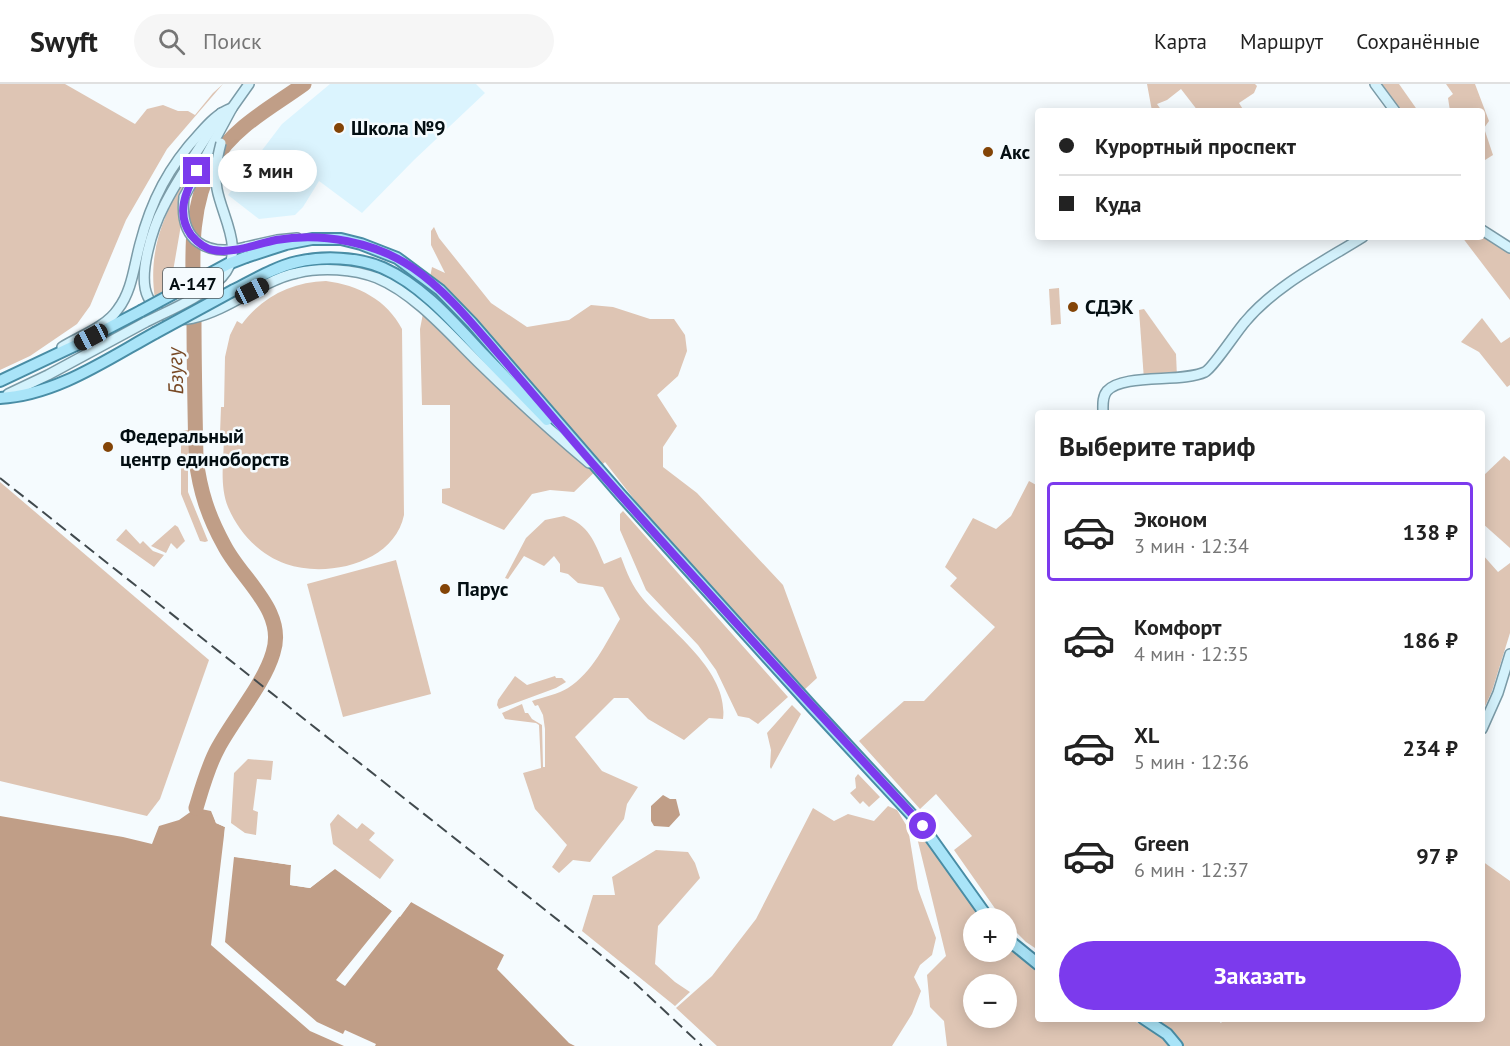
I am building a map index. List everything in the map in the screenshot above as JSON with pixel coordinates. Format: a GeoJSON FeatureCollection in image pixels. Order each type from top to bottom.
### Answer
{"type":"FeatureCollection","features":[{"type":"Feature","properties":{"kind":"main road","name":"А-147"},"geometry":{"type":"LineString","coordinates":[[249,84],[232,108],[184,197],[183,220],[190,233],[200,244],[214,250],[246,252],[312,238],[341,239],[382,251],[397,258],[424,277],[472,323],[595,467],[923,826],[981,908]]}},
{"type":"Feature","properties":{"kind":"main road"},"geometry":{"type":"LineString","coordinates":[[1375,84],[1393,108]]}},
{"type":"Feature","properties":{"kind":"main road","name":"А-147"},"geometry":{"type":"LineString","coordinates":[[16,373],[103,323],[117,312],[128,291],[151,208],[165,178],[195,138],[221,113],[232,108]]}},
{"type":"Feature","properties":{"kind":"main road","name":"А-147"},"geometry":{"type":"LineString","coordinates":[[0,398],[146,322],[210,286],[223,276],[233,250],[231,234],[219,201],[215,176],[216,159],[231,121],[232,108]]}},
{"type":"Feature","properties":{"kind":"main road","name":"А-147"},"geometry":{"type":"LineString","coordinates":[[221,113],[192,156],[163,207],[147,259],[144,280],[147,297],[154,308],[175,319],[204,316],[222,309],[268,283],[299,272],[351,271],[377,278],[411,300],[545,426],[595,467]]}},
{"type":"Feature","properties":{"kind":"main road"},"geometry":{"type":"LineString","coordinates":[[1485,232],[1510,248]]}},
{"type":"Feature","properties":{"kind":"main road"},"geometry":{"type":"LineString","coordinates":[[1103,410],[1103,398],[1111,388],[1133,382],[1195,375],[1209,371],[1255,310],[1286,285],[1359,240]]}},
{"type":"Feature","properties":{"kind":"main road","name":"А-147"},"geometry":{"type":"LineString","coordinates":[[0,381],[74,346],[228,264],[246,252]]}},
{"type":"Feature","properties":{"kind":"main road","name":"А-147"},"geometry":{"type":"LineString","coordinates":[[0,398],[17,397],[61,383],[281,267],[307,260],[337,259],[367,263],[382,268],[418,291],[440,309],[595,467]]}},
{"type":"Feature","properties":{"kind":"main road"},"geometry":{"type":"LineString","coordinates":[[1485,722],[1498,693],[1510,654]]}},
{"type":"Feature","properties":{"kind":"main road"},"geometry":{"type":"LineString","coordinates":[[1017,947],[1035,962]]}},
{"type":"Feature","properties":{"kind":"main road"},"geometry":{"type":"LineString","coordinates":[[1150,1022],[1178,1046]]}},
{"type":"Feature","properties":{"kind":"shaded area"},"geometry":{"type":"Polygon","coordinates":[[[0,84],[65,84],[135,124],[147,109],[163,105],[195,115],[223,84],[167,149],[126,220],[90,306],[77,324],[30,356],[0,370],[0,84]]]}},
{"type":"Feature","properties":{"kind":"shaded area"},"geometry":{"type":"Polygon","coordinates":[[[330,84],[476,84],[485,93],[362,213],[319,181],[303,207],[295,215],[259,219],[228,195],[282,124],[330,84]]]}},
{"type":"Feature","properties":{"kind":"shaded area"},"geometry":{"type":"Polygon","coordinates":[[[1147,84],[1255,84],[1257,86],[1254,93],[1239,103],[1242,108],[1196,108],[1181,89],[1167,100],[1157,104],[1160,108],[1151,108],[1147,84]]]}},
{"type":"Feature","properties":{"kind":"shaded area"},"geometry":{"type":"Polygon","coordinates":[[[1375,84],[1399,84],[1416,108],[1393,108],[1375,84]]]}},
{"type":"Feature","properties":{"kind":"shaded area"},"geometry":{"type":"Polygon","coordinates":[[[1446,84],[1475,84],[1484,108],[1450,108],[1448,98],[1453,94],[1446,84]]]}},
{"type":"Feature","properties":{"kind":"shaded area"},"geometry":{"type":"Polygon","coordinates":[[[1485,110],[1489,121],[1485,127],[1485,110]]]}},
{"type":"Feature","properties":{"kind":"shaded area"},"geometry":{"type":"Polygon","coordinates":[[[1485,131],[1493,155],[1485,160],[1485,131]]]}},
{"type":"Feature","properties":{"kind":"shaded area"},"geometry":{"type":"Polygon","coordinates":[[[186,177],[180,196],[181,225],[172,277],[173,288],[155,299],[153,282],[155,250],[170,206],[186,177]]]}},
{"type":"Feature","properties":{"kind":"shaded area"},"geometry":{"type":"Polygon","coordinates":[[[434,227],[439,238],[491,303],[527,327],[569,320],[591,305],[613,307],[650,319],[674,319],[685,335],[687,351],[678,376],[657,395],[677,426],[663,447],[663,467],[697,493],[783,585],[817,678],[803,691],[658,530],[605,462],[574,492],[550,490],[532,494],[504,530],[442,503],[442,489],[450,488],[450,405],[422,405],[420,329],[432,267],[445,273],[431,245],[431,231],[434,227]]]}},
{"type":"Feature","properties":{"kind":"shaded area"},"geometry":{"type":"Polygon","coordinates":[[[1485,232],[1510,248],[1510,300],[1464,240],[1485,240],[1485,232]]]}},
{"type":"Feature","properties":{"kind":"shaded area"},"geometry":{"type":"Polygon","coordinates":[[[326,281],[360,290],[380,302],[402,329],[404,515],[398,532],[373,556],[338,568],[320,569],[302,568],[276,560],[244,534],[225,499],[224,435],[220,434],[221,407],[224,407],[225,357],[230,335],[237,321],[242,324],[259,306],[279,292],[301,284],[326,281]]]}},
{"type":"Feature","properties":{"kind":"shaded area"},"geometry":{"type":"Polygon","coordinates":[[[1059,288],[1061,324],[1051,325],[1049,289],[1059,288]]]}},
{"type":"Feature","properties":{"kind":"shaded area"},"geometry":{"type":"Polygon","coordinates":[[[1144,309],[1176,354],[1177,377],[1144,380],[1139,310],[1144,309]]]}},
{"type":"Feature","properties":{"kind":"shaded area"},"geometry":{"type":"Polygon","coordinates":[[[1482,318],[1501,343],[1510,337],[1510,385],[1507,387],[1479,352],[1461,342],[1482,318]]]}},
{"type":"Feature","properties":{"kind":"shaded area"},"geometry":{"type":"Polygon","coordinates":[[[188,430],[188,492],[208,541],[205,542],[200,541],[181,494],[181,434],[182,431],[188,430]]]}},
{"type":"Feature","properties":{"kind":"shaded area"},"geometry":{"type":"Polygon","coordinates":[[[1504,456],[1510,461],[1510,548],[1485,526],[1485,474],[1504,456]]]}},
{"type":"Feature","properties":{"kind":"shaded area"},"geometry":{"type":"Polygon","coordinates":[[[1029,481],[1035,484],[1035,948],[1017,933],[1017,908],[995,908],[954,850],[972,836],[936,794],[920,809],[859,741],[904,701],[924,701],[995,627],[950,586],[957,578],[945,567],[973,518],[996,529],[1011,516],[1029,481]]]}},
{"type":"Feature","properties":{"kind":"shaded area"},"geometry":{"type":"Polygon","coordinates":[[[0,482],[209,660],[160,799],[147,816],[0,781],[0,482]]]}},
{"type":"Feature","properties":{"kind":"shaded area"},"geometry":{"type":"Polygon","coordinates":[[[623,511],[788,697],[758,724],[749,718],[738,716],[716,670],[698,645],[646,590],[620,530],[620,514],[623,511]]]}},
{"type":"Feature","properties":{"kind":"shaded area"},"geometry":{"type":"Polygon","coordinates":[[[564,516],[579,524],[590,535],[604,564],[621,557],[639,594],[696,653],[708,669],[717,685],[722,701],[723,719],[709,718],[684,740],[648,719],[628,698],[614,698],[575,737],[602,771],[638,787],[627,804],[624,819],[590,862],[573,860],[559,873],[552,867],[567,845],[535,809],[523,773],[541,768],[539,725],[505,719],[502,713],[522,704],[525,713],[542,725],[543,767],[545,767],[543,715],[538,705],[535,706],[532,701],[560,692],[577,682],[598,657],[620,619],[603,587],[578,583],[568,574],[560,572],[560,564],[554,556],[544,566],[524,556],[508,579],[505,578],[526,538],[545,520],[564,516]]]}},
{"type":"Feature","properties":{"kind":"shaded area"},"geometry":{"type":"Polygon","coordinates":[[[175,525],[185,541],[177,549],[171,543],[166,553],[151,546],[175,525]]]}},
{"type":"Feature","properties":{"kind":"shaded area"},"geometry":{"type":"Polygon","coordinates":[[[126,529],[140,544],[143,541],[153,551],[164,555],[154,567],[116,540],[126,529]]]}},
{"type":"Feature","properties":{"kind":"shaded area"},"geometry":{"type":"Polygon","coordinates":[[[1485,557],[1498,572],[1510,563],[1510,633],[1485,706],[1485,557]]]}},
{"type":"Feature","properties":{"kind":"shaded area"},"geometry":{"type":"Polygon","coordinates":[[[396,560],[431,694],[343,717],[307,584],[396,560]]]}},
{"type":"Feature","properties":{"kind":"shaded area"},"geometry":{"type":"Polygon","coordinates":[[[515,676],[527,685],[555,676],[566,682],[556,688],[499,709],[498,700],[515,676]]]}},
{"type":"Feature","properties":{"kind":"shaded area"},"geometry":{"type":"Polygon","coordinates":[[[792,705],[801,714],[771,769],[771,750],[767,733],[792,705]]]}},
{"type":"Feature","properties":{"kind":"shaded area"},"geometry":{"type":"Polygon","coordinates":[[[248,759],[273,761],[271,780],[257,779],[253,810],[258,812],[256,835],[245,833],[231,823],[234,773],[248,759]]]}},
{"type":"Feature","properties":{"kind":"shaded area"},"geometry":{"type":"Polygon","coordinates":[[[858,774],[880,797],[869,807],[863,801],[860,804],[850,793],[856,788],[855,778],[858,774]]]}},
{"type":"Feature","properties":{"kind":"shaded area"},"geometry":{"type":"Polygon","coordinates":[[[663,795],[676,799],[680,815],[669,827],[654,826],[651,821],[651,806],[663,795]]]}},
{"type":"Feature","properties":{"kind":"shaded area"},"geometry":{"type":"Polygon","coordinates":[[[888,806],[897,810],[908,828],[918,889],[936,938],[932,955],[920,965],[914,977],[921,991],[912,1014],[892,1046],[717,1046],[676,1008],[712,976],[756,919],[813,808],[834,821],[848,814],[874,821],[888,806]]]}},
{"type":"Feature","properties":{"kind":"shaded area"},"geometry":{"type":"Polygon","coordinates":[[[196,808],[211,811],[216,823],[225,827],[223,855],[291,865],[290,885],[310,888],[335,868],[400,917],[411,902],[504,955],[497,969],[569,1043],[575,1046],[0,1046],[0,816],[152,844],[159,826],[179,820],[196,808]]]}},
{"type":"Feature","properties":{"kind":"shaded area"},"geometry":{"type":"Polygon","coordinates":[[[338,814],[357,829],[362,823],[375,833],[369,840],[394,860],[380,879],[333,844],[330,824],[338,814]]]}},
{"type":"Feature","properties":{"kind":"shaded area"},"geometry":{"type":"Polygon","coordinates":[[[912,817],[978,908],[963,908],[963,962],[1017,962],[1017,952],[1035,969],[1035,1022],[1136,1022],[1162,1035],[1172,1046],[947,1046],[944,1021],[930,1007],[927,975],[946,956],[912,817]]]}},
{"type":"Feature","properties":{"kind":"shaded area"},"geometry":{"type":"Polygon","coordinates":[[[656,850],[688,852],[700,878],[658,926],[655,964],[690,992],[675,1006],[582,931],[593,895],[615,895],[612,877],[656,850]]]}},
{"type":"Feature","properties":{"kind":"shaded area"},"geometry":{"type":"Polygon","coordinates":[[[1485,863],[1510,881],[1510,1046],[1181,1046],[1156,1022],[1485,1022],[1485,863]]]}},
{"type":"Feature","properties":{"kind":"pier"},"geometry":{"type":"Polygon","coordinates":[[[211,808],[218,821],[228,826],[226,852],[292,862],[294,865],[293,882],[309,885],[335,866],[399,913],[409,900],[411,902],[345,986],[336,980],[392,911],[335,869],[310,888],[290,885],[291,865],[234,857],[225,942],[317,1022],[343,1034],[345,1030],[376,1044],[375,1046],[344,1046],[310,1031],[211,945],[225,827],[216,823],[211,808]]]}},
{"type":"Feature","properties":{"kind":"waterway","name":"Бзугу"},"geometry":{"type":"LineString","coordinates":[[196,808],[214,755],[263,677],[269,665],[276,638],[274,623],[268,609],[218,534],[200,482],[196,459],[193,257],[196,218],[205,180],[222,149],[243,127],[304,84]]}},
{"type":"Feature","properties":{"kind":"railway"},"geometry":{"type":"LineString","coordinates":[[0,478],[573,932],[637,985],[702,1046]]}},
{"type":"Feature","properties":{"kind":"place","name":"Школа №9"},"geometry":{"type":"Point","coordinates":[339,128]}},
{"type":"Feature","properties":{"kind":"place","name":"Акс"},"geometry":{"type":"Point","coordinates":[988,152]}},
{"type":"Feature","properties":{"kind":"place","name":"СДЭК"},"geometry":{"type":"Point","coordinates":[1073,307]}},
{"type":"Feature","properties":{"kind":"place","name":"Федеральный центр единоборств"},"geometry":{"type":"Point","coordinates":[108,447]}},
{"type":"Feature","properties":{"kind":"place","name":"Парус"},"geometry":{"type":"Point","coordinates":[445,589]}},
{"type":"Feature","properties":{"kind":"route"},"geometry":{"type":"LineString","coordinates":[[197,171],[184,197],[183,220],[194,239],[207,248],[221,251],[295,238],[341,239],[382,251],[397,258],[440,290],[472,323],[599,470],[764,654],[923,826]]}}]}
